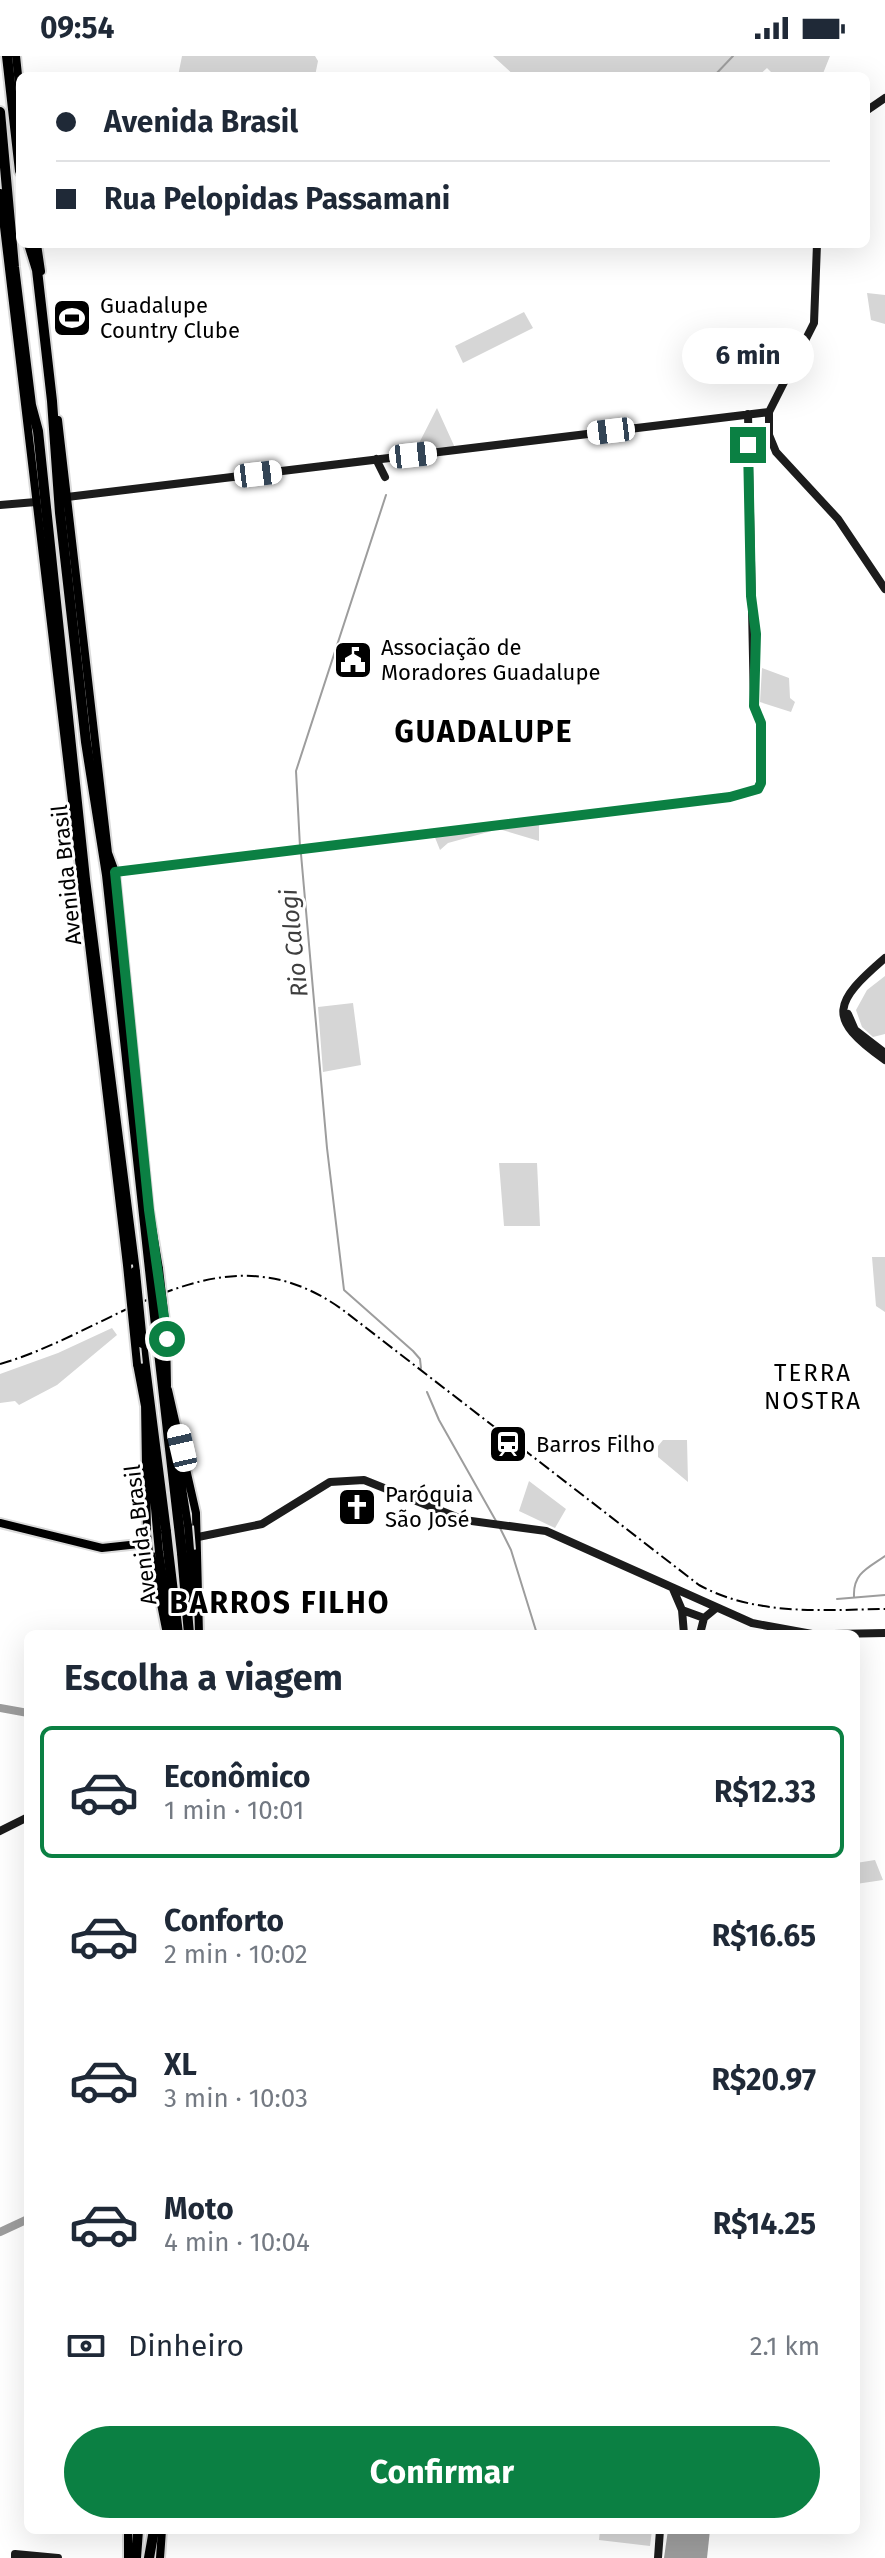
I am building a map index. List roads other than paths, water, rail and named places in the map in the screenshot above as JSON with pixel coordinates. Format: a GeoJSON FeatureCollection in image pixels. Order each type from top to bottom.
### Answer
{"type":"FeatureCollection","features":[{"type":"Feature","properties":{"kind":"highway"},"geometry":{"type":"LineString","coordinates":[[11,56],[16,94]]}},
{"type":"Feature","properties":{"kind":"highway","name":"Avenida Brasil"},"geometry":{"type":"LineString","coordinates":[[0,112],[14,267],[31,405],[38,431],[85,879],[142,1343],[172,1630]]}},
{"type":"Feature","properties":{"kind":"highway","name":"Avenida Brasil"},"geometry":{"type":"LineString","coordinates":[[30,248],[37,270],[52,401],[60,513],[86,742],[107,875],[136,1153],[162,1333],[184,1526],[189,1630]]}},
{"type":"Feature","properties":{"kind":"highway"},"geometry":{"type":"LineString","coordinates":[[133,2556],[136,2534]]}},
{"type":"Feature","properties":{"kind":"highway"},"geometry":{"type":"LineString","coordinates":[[149,2558],[152,2534]]}},
{"type":"Feature","properties":{"kind":"highway"},"geometry":{"type":"LineString","coordinates":[[158,2558],[161,2534]]}},
{"type":"Feature","properties":{"kind":"main road","name":"Avenida Brasil"},"geometry":{"type":"LineString","coordinates":[[0,193],[109,1119],[131,1269],[137,1364],[162,1532]]}},
{"type":"Feature","properties":{"kind":"main road","name":"Avenida Brasil"},"geometry":{"type":"LineString","coordinates":[[37,248],[108,853],[115,872],[154,1270]]}},
{"type":"Feature","properties":{"kind":"main road"},"geometry":{"type":"LineString","coordinates":[[817,248],[814,323],[769,412],[769,435],[776,452],[838,519],[885,589]]}},
{"type":"Feature","properties":{"kind":"main road"},"geometry":{"type":"LineString","coordinates":[[67,497],[769,412]]}},
{"type":"Feature","properties":{"kind":"main road"},"geometry":{"type":"LineString","coordinates":[[115,872],[730,797],[754,791],[761,783],[761,723],[754,706],[748,414]]}},
{"type":"Feature","properties":{"kind":"main road"},"geometry":{"type":"LineString","coordinates":[[376,459],[385,477]]}},
{"type":"Feature","properties":{"kind":"main road"},"geometry":{"type":"LineString","coordinates":[[0,505],[36,502]]}},
{"type":"Feature","properties":{"kind":"main road"},"geometry":{"type":"LineString","coordinates":[[885,958],[852,988],[843,1009],[851,1035],[885,1060]]}},
{"type":"Feature","properties":{"kind":"main road"},"geometry":{"type":"LineString","coordinates":[[885,965],[855,991],[848,1014],[855,1030],[885,1053]]}},
{"type":"Feature","properties":{"kind":"main road"},"geometry":{"type":"LineString","coordinates":[[136,1153],[137,1093]]}},
{"type":"Feature","properties":{"kind":"main road"},"geometry":{"type":"LineString","coordinates":[[109,1119],[122,1170]]}},
{"type":"Feature","properties":{"kind":"main road","name":"Avenida Brasil"},"geometry":{"type":"LineString","coordinates":[[162,1333],[184,1526]]}},
{"type":"Feature","properties":{"kind":"main road"},"geometry":{"type":"LineString","coordinates":[[168,1390],[192,1491],[198,1537],[198,1630]]}},
{"type":"Feature","properties":{"kind":"main road"},"geometry":{"type":"LineString","coordinates":[[145,1402],[148,1544],[171,1630]]}},
{"type":"Feature","properties":{"kind":"main road"},"geometry":{"type":"LineString","coordinates":[[0,1523],[102,1548],[148,1544],[230,1533],[262,1524],[321,1485],[347,1479],[374,1482],[453,1517],[556,1534],[715,1609],[752,1623],[790,1630]]}},
{"type":"Feature","properties":{"kind":"main road","name":"Avenida Brasil"},"geometry":{"type":"LineString","coordinates":[[186,1552],[197,1630]]}},
{"type":"Feature","properties":{"kind":"main road"},"geometry":{"type":"LineString","coordinates":[[672,1589],[682,1610],[684,1630]]}},
{"type":"Feature","properties":{"kind":"main road"},"geometry":{"type":"LineString","coordinates":[[682,1610],[698,1601]]}},
{"type":"Feature","properties":{"kind":"main road"},"geometry":{"type":"LineString","coordinates":[[701,1630],[704,1618],[715,1609]]}},
{"type":"Feature","properties":{"kind":"main road"},"geometry":{"type":"LineString","coordinates":[[682,1610],[704,1618]]}},
{"type":"Feature","properties":{"kind":"main road"},"geometry":{"type":"LineString","coordinates":[[860,1633],[885,1633]]}},
{"type":"Feature","properties":{"kind":"main road"},"geometry":{"type":"LineString","coordinates":[[0,1831],[24,1819]]}},
{"type":"Feature","properties":{"kind":"main road"},"geometry":{"type":"LineString","coordinates":[[129,2534],[133,2556]]}},
{"type":"Feature","properties":{"kind":"main road"},"geometry":{"type":"LineString","coordinates":[[658,2558],[660,2534]]}},
{"type":"Feature","properties":{"kind":"main road"},"geometry":{"type":"LineString","coordinates":[[15,2556],[58,2558]]}},
{"type":"Feature","properties":{"kind":"waterway"},"geometry":{"type":"LineString","coordinates":[[718,72],[733,56]]}},
{"type":"Feature","properties":{"kind":"waterway","name":"Rio Calogi"},"geometry":{"type":"LineString","coordinates":[[300,847],[296,771],[386,495]]}},
{"type":"Feature","properties":{"kind":"waterway","name":"Rio Calogi"},"geometry":{"type":"LineString","coordinates":[[301,854],[327,1148],[344,1290],[413,1351],[420,1359],[421,1368]]}},
{"type":"Feature","properties":{"kind":"waterway","name":"Rio Calogi"},"geometry":{"type":"LineString","coordinates":[[427,1392],[439,1420],[496,1521]]}},
{"type":"Feature","properties":{"kind":"waterway","name":"Rio Calogi"},"geometry":{"type":"LineString","coordinates":[[499,1526],[511,1550],[536,1630]]}},
{"type":"Feature","properties":{"kind":"waterway"},"geometry":{"type":"LineString","coordinates":[[854,1596],[859,1576],[885,1556]]}},
{"type":"Feature","properties":{"kind":"waterway"},"geometry":{"type":"LineString","coordinates":[[837,1599],[885,1595]]}},
{"type":"Feature","properties":{"kind":"waterway"},"geometry":{"type":"LineString","coordinates":[[0,1708],[24,1712]]}},
{"type":"Feature","properties":{"kind":"waterway"},"geometry":{"type":"LineString","coordinates":[[0,2232],[24,2221]]}},
{"type":"Feature","properties":{"kind":"railway"},"geometry":{"type":"LineString","coordinates":[[0,1364],[44,1348],[170,1291],[212,1279],[254,1276],[298,1285],[343,1310],[699,1585],[743,1602],[766,1606],[813,1610],[885,1609]]}},
{"type":"Feature","properties":{"kind":"place","name":"Guadalupe Country Clube"},"geometry":{"type":"Point","coordinates":[72,318]}},
{"type":"Feature","properties":{"kind":"place","name":"Associação de Moradores Guadalupe"},"geometry":{"type":"Point","coordinates":[353,660]}},
{"type":"Feature","properties":{"kind":"place","name":"Barros Filho"},"geometry":{"type":"Point","coordinates":[508,1444]}},
{"type":"Feature","properties":{"kind":"place","name":"Paróquia São José"},"geometry":{"type":"Point","coordinates":[357,1507]}},
{"type":"Feature","properties":{"kind":"district","name":"GUADALUPE"},"geometry":{"type":"Point","coordinates":[484,732]}},
{"type":"Feature","properties":{"kind":"district","name":"TERRA NOSTRA"},"geometry":{"type":"Point","coordinates":[813,1387]}},
{"type":"Feature","properties":{"kind":"district","name":"BARROS FILHO"},"geometry":{"type":"Point","coordinates":[280,1603]}}]}
